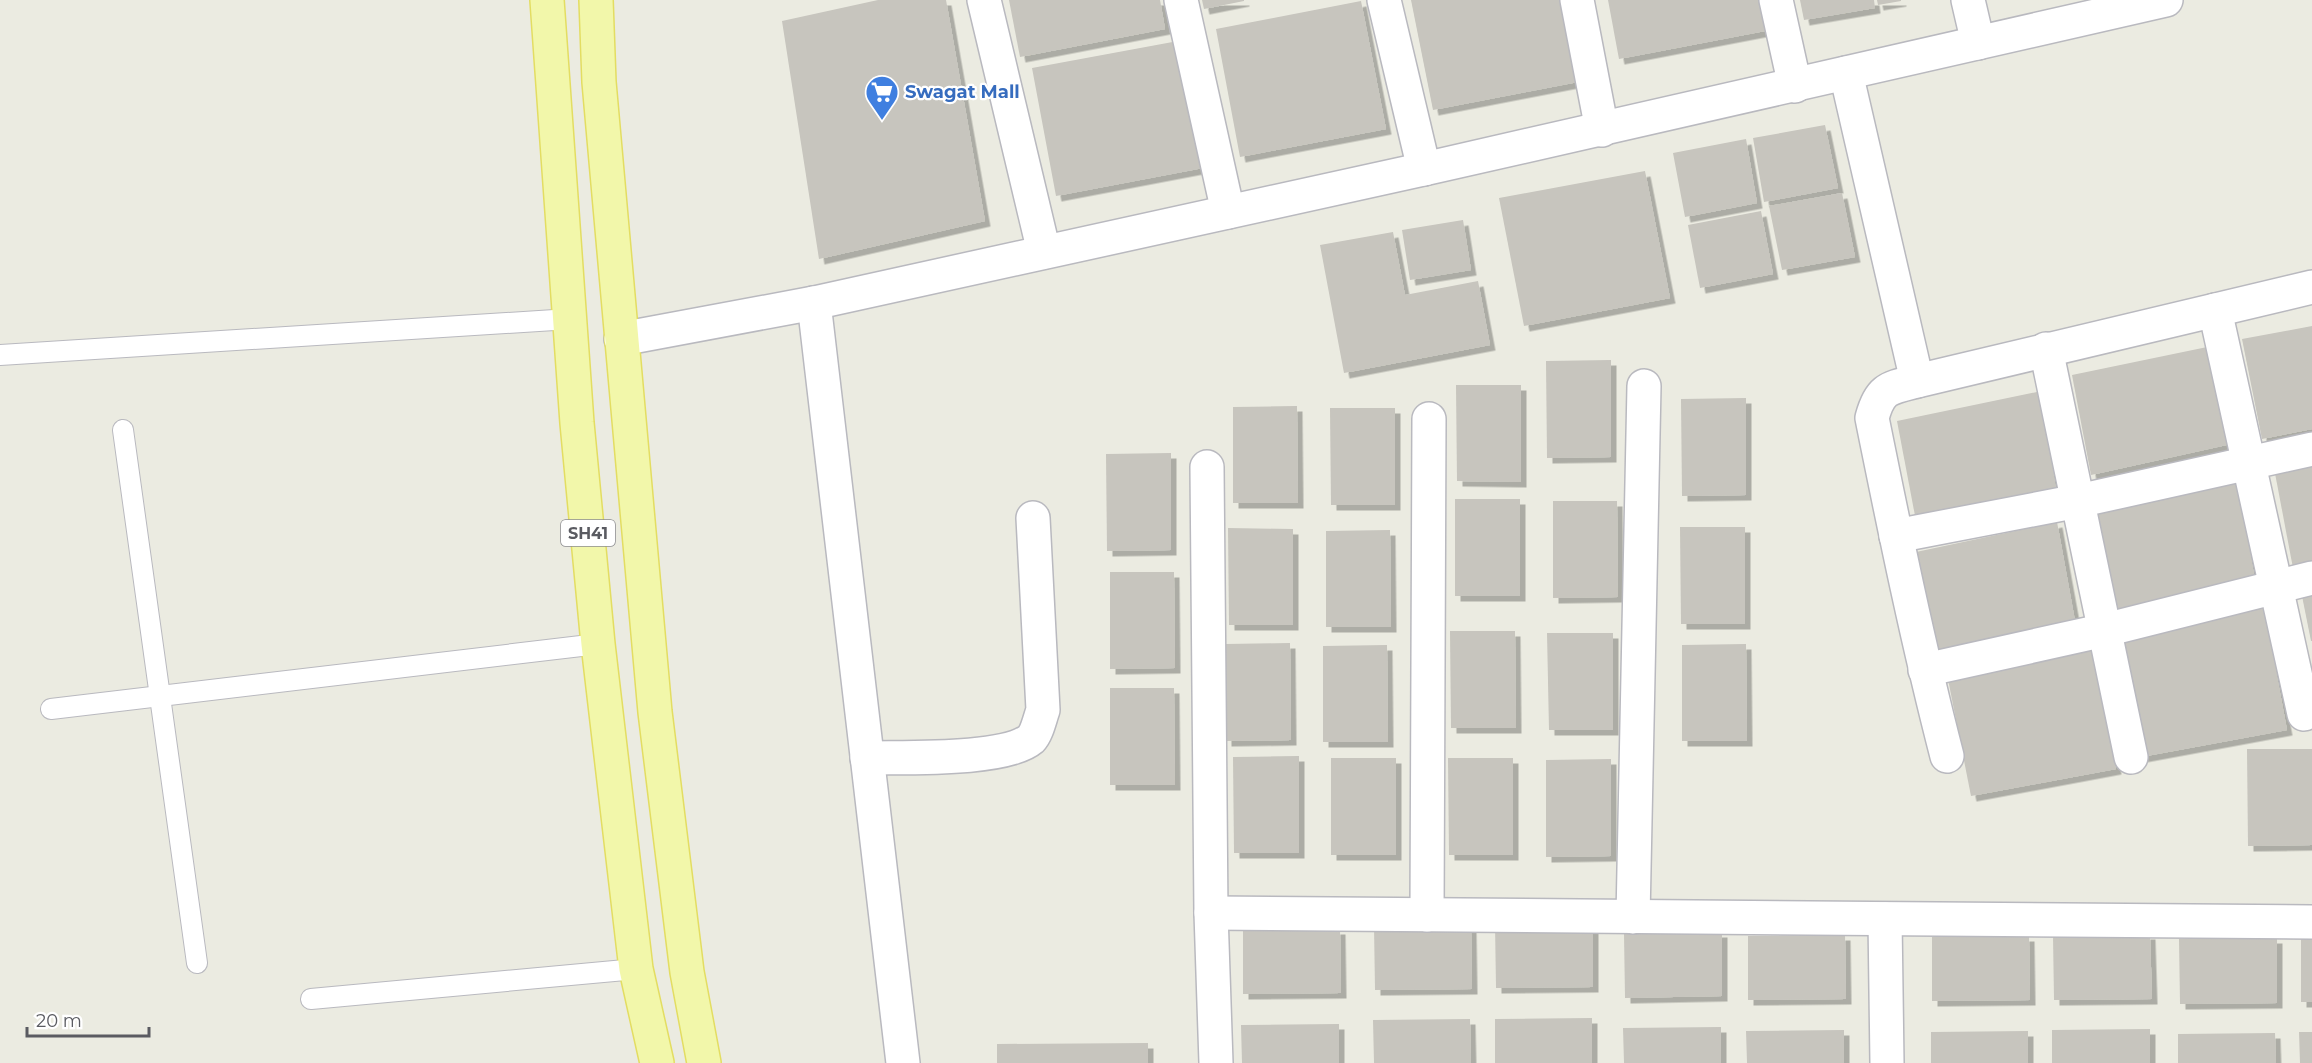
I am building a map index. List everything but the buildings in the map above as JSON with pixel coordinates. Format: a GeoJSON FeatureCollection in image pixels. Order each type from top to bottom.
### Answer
{"type":"FeatureCollection","features":[{"type":"Feature","properties":{"kind":"main road","name":"SH41"},"geometry":{"type":"LineString","coordinates":[[547,0],[577,423],[598,644],[636,969],[657,1063]]}},
{"type":"Feature","properties":{"kind":"main road","name":"SH41"},"geometry":{"type":"LineString","coordinates":[[596,0],[599,82],[655,712],[687,972],[704,1063]]}},
{"type":"Feature","properties":{"kind":"street"},"geometry":{"type":"LineString","coordinates":[[984,0],[1044,252]]}},
{"type":"Feature","properties":{"kind":"street"},"geometry":{"type":"LineString","coordinates":[[1181,0],[1228,212]]}},
{"type":"Feature","properties":{"kind":"street"},"geometry":{"type":"LineString","coordinates":[[1384,0],[1424,169]]}},
{"type":"Feature","properties":{"kind":"street"},"geometry":{"type":"LineString","coordinates":[[1577,0],[1602,130]]}},
{"type":"Feature","properties":{"kind":"street"},"geometry":{"type":"LineString","coordinates":[[1776,0],[1795,86]]}},
{"type":"Feature","properties":{"kind":"street"},"geometry":{"type":"LineString","coordinates":[[1968,0],[1978,44]]}},
{"type":"Feature","properties":{"kind":"street"},"geometry":{"type":"LineString","coordinates":[[621,339],[814,303],[1602,130],[2166,0]]}},
{"type":"Feature","properties":{"kind":"street"},"geometry":{"type":"LineString","coordinates":[[1846,73],[1917,381]]}},
{"type":"Feature","properties":{"kind":"street"},"geometry":{"type":"LineString","coordinates":[[1947,756],[1925,670],[1872,418],[1877,399],[1885,390],[1917,381],[2312,287]]}},
{"type":"Feature","properties":{"kind":"street"},"geometry":{"type":"LineString","coordinates":[[814,303],[903,1063]]}},
{"type":"Feature","properties":{"kind":"street"},"geometry":{"type":"LineString","coordinates":[[2215,310],[2304,714]]}},
{"type":"Feature","properties":{"kind":"street"},"geometry":{"type":"LineString","coordinates":[[2046,349],[2131,757]]}},
{"type":"Feature","properties":{"kind":"street"},"geometry":{"type":"LineString","coordinates":[[1633,917],[1644,386]]}},
{"type":"Feature","properties":{"kind":"street"},"geometry":{"type":"LineString","coordinates":[[1427,915],[1429,419]]}},
{"type":"Feature","properties":{"kind":"street"},"geometry":{"type":"LineString","coordinates":[[1896,536],[2078,501],[2312,449]]}},
{"type":"Feature","properties":{"kind":"street"},"geometry":{"type":"LineString","coordinates":[[1207,467],[1211,913],[1216,1063]]}},
{"type":"Feature","properties":{"kind":"street"},"geometry":{"type":"LineString","coordinates":[[867,758],[980,754],[1018,748],[1033,737],[1043,710],[1034,518]]}},
{"type":"Feature","properties":{"kind":"street"},"geometry":{"type":"LineString","coordinates":[[1925,670],[2105,630],[2312,578]]}},
{"type":"Feature","properties":{"kind":"street"},"geometry":{"type":"LineString","coordinates":[[1211,913],[2312,922]]}},
{"type":"Feature","properties":{"kind":"street"},"geometry":{"type":"LineString","coordinates":[[1885,919],[1887,1063]]}},
{"type":"Feature","properties":{"kind":"lane"},"geometry":{"type":"LineString","coordinates":[[0,355],[570,319]]}},
{"type":"Feature","properties":{"kind":"lane"},"geometry":{"type":"LineString","coordinates":[[123,430],[197,963]]}},
{"type":"Feature","properties":{"kind":"lane"},"geometry":{"type":"LineString","coordinates":[[51,709],[598,644]]}},
{"type":"Feature","properties":{"kind":"lane"},"geometry":{"type":"LineString","coordinates":[[311,999],[636,969]]}},
{"type":"Feature","properties":{"kind":"place","name":"Swagat Mall"},"geometry":{"type":"Point","coordinates":[882,121]}}]}
